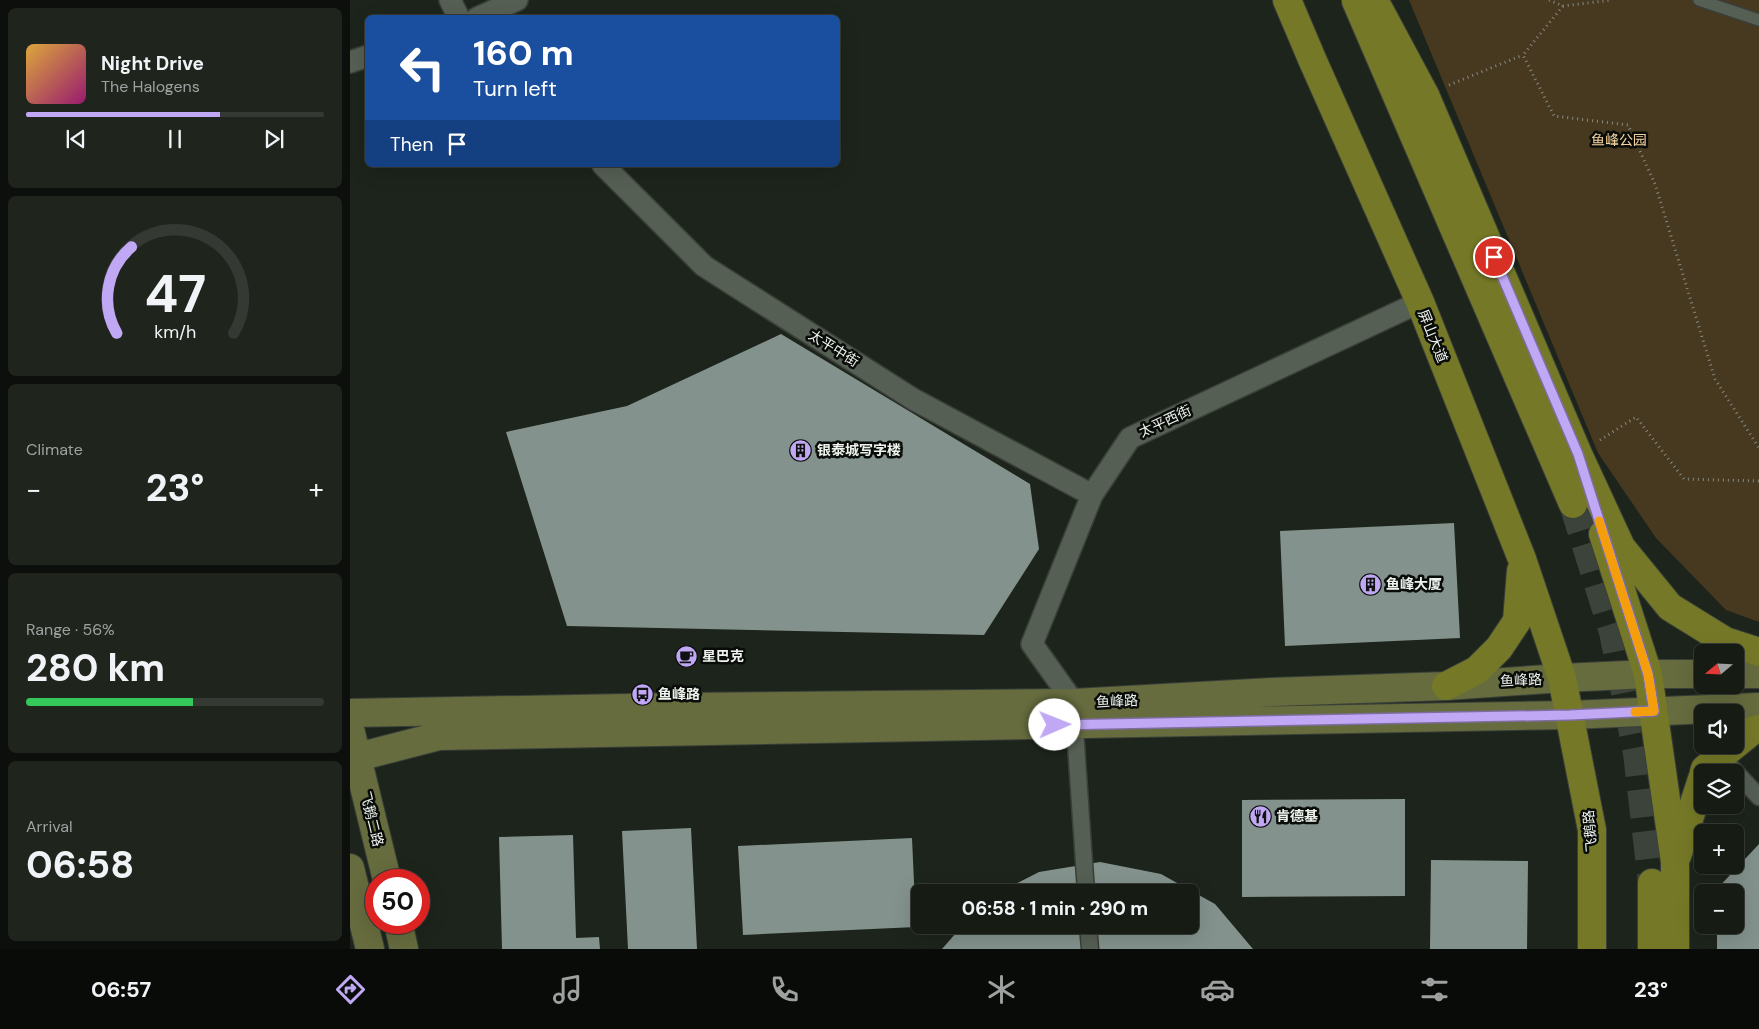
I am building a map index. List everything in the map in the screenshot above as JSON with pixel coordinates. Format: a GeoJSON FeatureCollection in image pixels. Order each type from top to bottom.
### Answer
{"type":"FeatureCollection","features":[{"type":"Feature","properties":{"kind":"main road","name":"屏山大道"},"geometry":{"type":"LineString","coordinates":[[1288,0],[1312,59],[1420,302],[1522,559],[1562,678]]}},
{"type":"Feature","properties":{"kind":"main road"},"geometry":{"type":"LineString","coordinates":[[1356,0],[1573,504]]}},
{"type":"Feature","properties":{"kind":"main road"},"geometry":{"type":"LineString","coordinates":[[1374,0],[1425,95],[1578,454],[1621,547],[1670,607],[1725,641],[1759,652]]}},
{"type":"Feature","properties":{"kind":"main road"},"geometry":{"type":"LineString","coordinates":[[1578,454],[1648,674],[1675,862],[1675,949]]}},
{"type":"Feature","properties":{"kind":"main road"},"geometry":{"type":"LineString","coordinates":[[1446,686],[1477,670],[1499,648],[1517,621],[1522,559]]}},
{"type":"Feature","properties":{"kind":"main road","name":"鱼峰路"},"geometry":{"type":"LineString","coordinates":[[353,758],[439,736],[1074,714],[1272,692],[1446,686],[1648,674],[1694,674]]}},
{"type":"Feature","properties":{"kind":"main road"},"geometry":{"type":"LineString","coordinates":[[1744,674],[1759,674]]}},
{"type":"Feature","properties":{"kind":"main road","name":"飞鹅路"},"geometry":{"type":"LineString","coordinates":[[1562,678],[1592,830],[1592,949]]}},
{"type":"Feature","properties":{"kind":"main road","name":"鱼峰路"},"geometry":{"type":"LineString","coordinates":[[350,713],[681,707],[1074,714],[1570,715],[1759,706]]}},
{"type":"Feature","properties":{"kind":"main road","name":"飞鹅二路"},"geometry":{"type":"LineString","coordinates":[[350,728],[353,758],[384,869]]}},
{"type":"Feature","properties":{"kind":"main road"},"geometry":{"type":"LineString","coordinates":[[1713,764],[1752,731],[1759,729]]}},
{"type":"Feature","properties":{"kind":"main road"},"geometry":{"type":"LineString","coordinates":[[1675,862],[1694,803]]}},
{"type":"Feature","properties":{"kind":"main road"},"geometry":{"type":"LineString","coordinates":[[350,868],[370,949]]}},
{"type":"Feature","properties":{"kind":"main road"},"geometry":{"type":"LineString","coordinates":[[1652,883],[1652,949]]}},
{"type":"Feature","properties":{"kind":"main road"},"geometry":{"type":"LineString","coordinates":[[401,934],[404,949]]}},
{"type":"Feature","properties":{"kind":"street"},"geometry":{"type":"LineString","coordinates":[[450,0],[458,15]]}},
{"type":"Feature","properties":{"kind":"street"},"geometry":{"type":"LineString","coordinates":[[484,15],[517,0]]}},
{"type":"Feature","properties":{"kind":"street"},"geometry":{"type":"LineString","coordinates":[[350,62],[365,57]]}},
{"type":"Feature","properties":{"kind":"street","name":"太平中街"},"geometry":{"type":"LineString","coordinates":[[605,167],[704,266],[913,398],[1092,495]]}},
{"type":"Feature","properties":{"kind":"street","name":"太平西街"},"geometry":{"type":"LineString","coordinates":[[1074,714],[1032,644],[1092,495],[1130,438],[1420,302]]}},
{"type":"Feature","properties":{"kind":"street"},"geometry":{"type":"LineString","coordinates":[[1074,714],[1085,884]]}},
{"type":"Feature","properties":{"kind":"street"},"geometry":{"type":"LineString","coordinates":[[1744,786],[1759,797]]}},
{"type":"Feature","properties":{"kind":"street"},"geometry":{"type":"LineString","coordinates":[[1089,934],[1090,949]]}},
{"type":"Feature","properties":{"kind":"lane"},"geometry":{"type":"LineString","coordinates":[[1700,0],[1759,20]]}},
{"type":"Feature","properties":{"kind":"path"},"geometry":{"type":"LineString","coordinates":[[1549,0],[1563,6],[1612,0]]}},
{"type":"Feature","properties":{"kind":"path"},"geometry":{"type":"LineString","coordinates":[[1425,95],[1523,55],[1563,6]]}},
{"type":"Feature","properties":{"kind":"path"},"geometry":{"type":"LineString","coordinates":[[1523,55],[1554,116],[1628,125],[1655,184],[1715,379],[1759,448]]}},
{"type":"Feature","properties":{"kind":"path"},"geometry":{"type":"LineString","coordinates":[[1578,454],[1636,417],[1684,479],[1759,481]]}},
{"type":"Feature","properties":{"kind":"green space","name":"鱼峰公园"},"geometry":{"type":"Polygon","coordinates":[[[1409,0],[1759,0],[1759,622],[1726,610],[1656,538],[1598,453],[1409,0]]]}},
{"type":"Feature","properties":{"kind":"building"},"geometry":{"type":"Polygon","coordinates":[[[781,334],[1030,484],[1039,549],[984,635],[567,626],[506,432],[627,406],[781,334]]]}},
{"type":"Feature","properties":{"kind":"building","name":"鱼峰大厦"},"geometry":{"type":"Polygon","coordinates":[[[1454,523],[1460,638],[1285,646],[1280,531],[1454,523]]]}},
{"type":"Feature","properties":{"kind":"building"},"geometry":{"type":"Polygon","coordinates":[[[1405,799],[1405,896],[1242,897],[1242,800],[1405,799]]]}},
{"type":"Feature","properties":{"kind":"building"},"geometry":{"type":"Polygon","coordinates":[[[691,828],[697,949],[628,949],[622,831],[691,828]]]}},
{"type":"Feature","properties":{"kind":"building"},"geometry":{"type":"Polygon","coordinates":[[[573,835],[576,938],[599,937],[600,949],[502,949],[499,837],[573,835]]]}},
{"type":"Feature","properties":{"kind":"building"},"geometry":{"type":"Polygon","coordinates":[[[912,838],[914,884],[911,884],[911,927],[743,935],[738,846],[912,838]]]}},
{"type":"Feature","properties":{"kind":"building"},"geometry":{"type":"Polygon","coordinates":[[[1759,844],[1759,949],[1717,949],[1717,934],[1744,934],[1744,884],[1722,884],[1731,874],[1744,874],[1744,860],[1759,844]]]}},
{"type":"Feature","properties":{"kind":"building"},"geometry":{"type":"Polygon","coordinates":[[[1431,860],[1528,861],[1527,949],[1430,949],[1431,860]]]}},
{"type":"Feature","properties":{"kind":"building"},"geometry":{"type":"Polygon","coordinates":[[[1100,862],[1161,874],[1179,884],[1016,884],[1039,872],[1100,862]]]}},
{"type":"Feature","properties":{"kind":"building"},"geometry":{"type":"Polygon","coordinates":[[[1199,895],[1215,904],[1253,949],[942,949],[955,934],[1199,934],[1199,895]]]}},
{"type":"Feature","properties":{"kind":"tunnel"},"geometry":{"type":"LineString","coordinates":[[1573,504],[1613,632],[1637,753],[1652,883]]}},
{"type":"Feature","properties":{"kind":"slow traffic"},"geometry":{"type":"LineString","coordinates":[[1599,521],[1648,674],[1654,711],[1635,712]]}},
{"type":"Feature","properties":{"kind":"place","name":"银泰城写字楼"},"geometry":{"type":"Point","coordinates":[801,450]}},
{"type":"Feature","properties":{"kind":"place","name":"鱼峰大厦"},"geometry":{"type":"Point","coordinates":[1370,584]}},
{"type":"Feature","properties":{"kind":"place","name":"星巴克"},"geometry":{"type":"Point","coordinates":[686,656]}},
{"type":"Feature","properties":{"kind":"place","name":"鱼峰路"},"geometry":{"type":"Point","coordinates":[642,694]}},
{"type":"Feature","properties":{"kind":"place","name":"肯德基"},"geometry":{"type":"Point","coordinates":[1260,816]}},
{"type":"Feature","properties":{"kind":"route"},"geometry":{"type":"LineString","coordinates":[[1055,725],[1570,715],[1654,711],[1648,674],[1578,454],[1494,257]]}}]}
